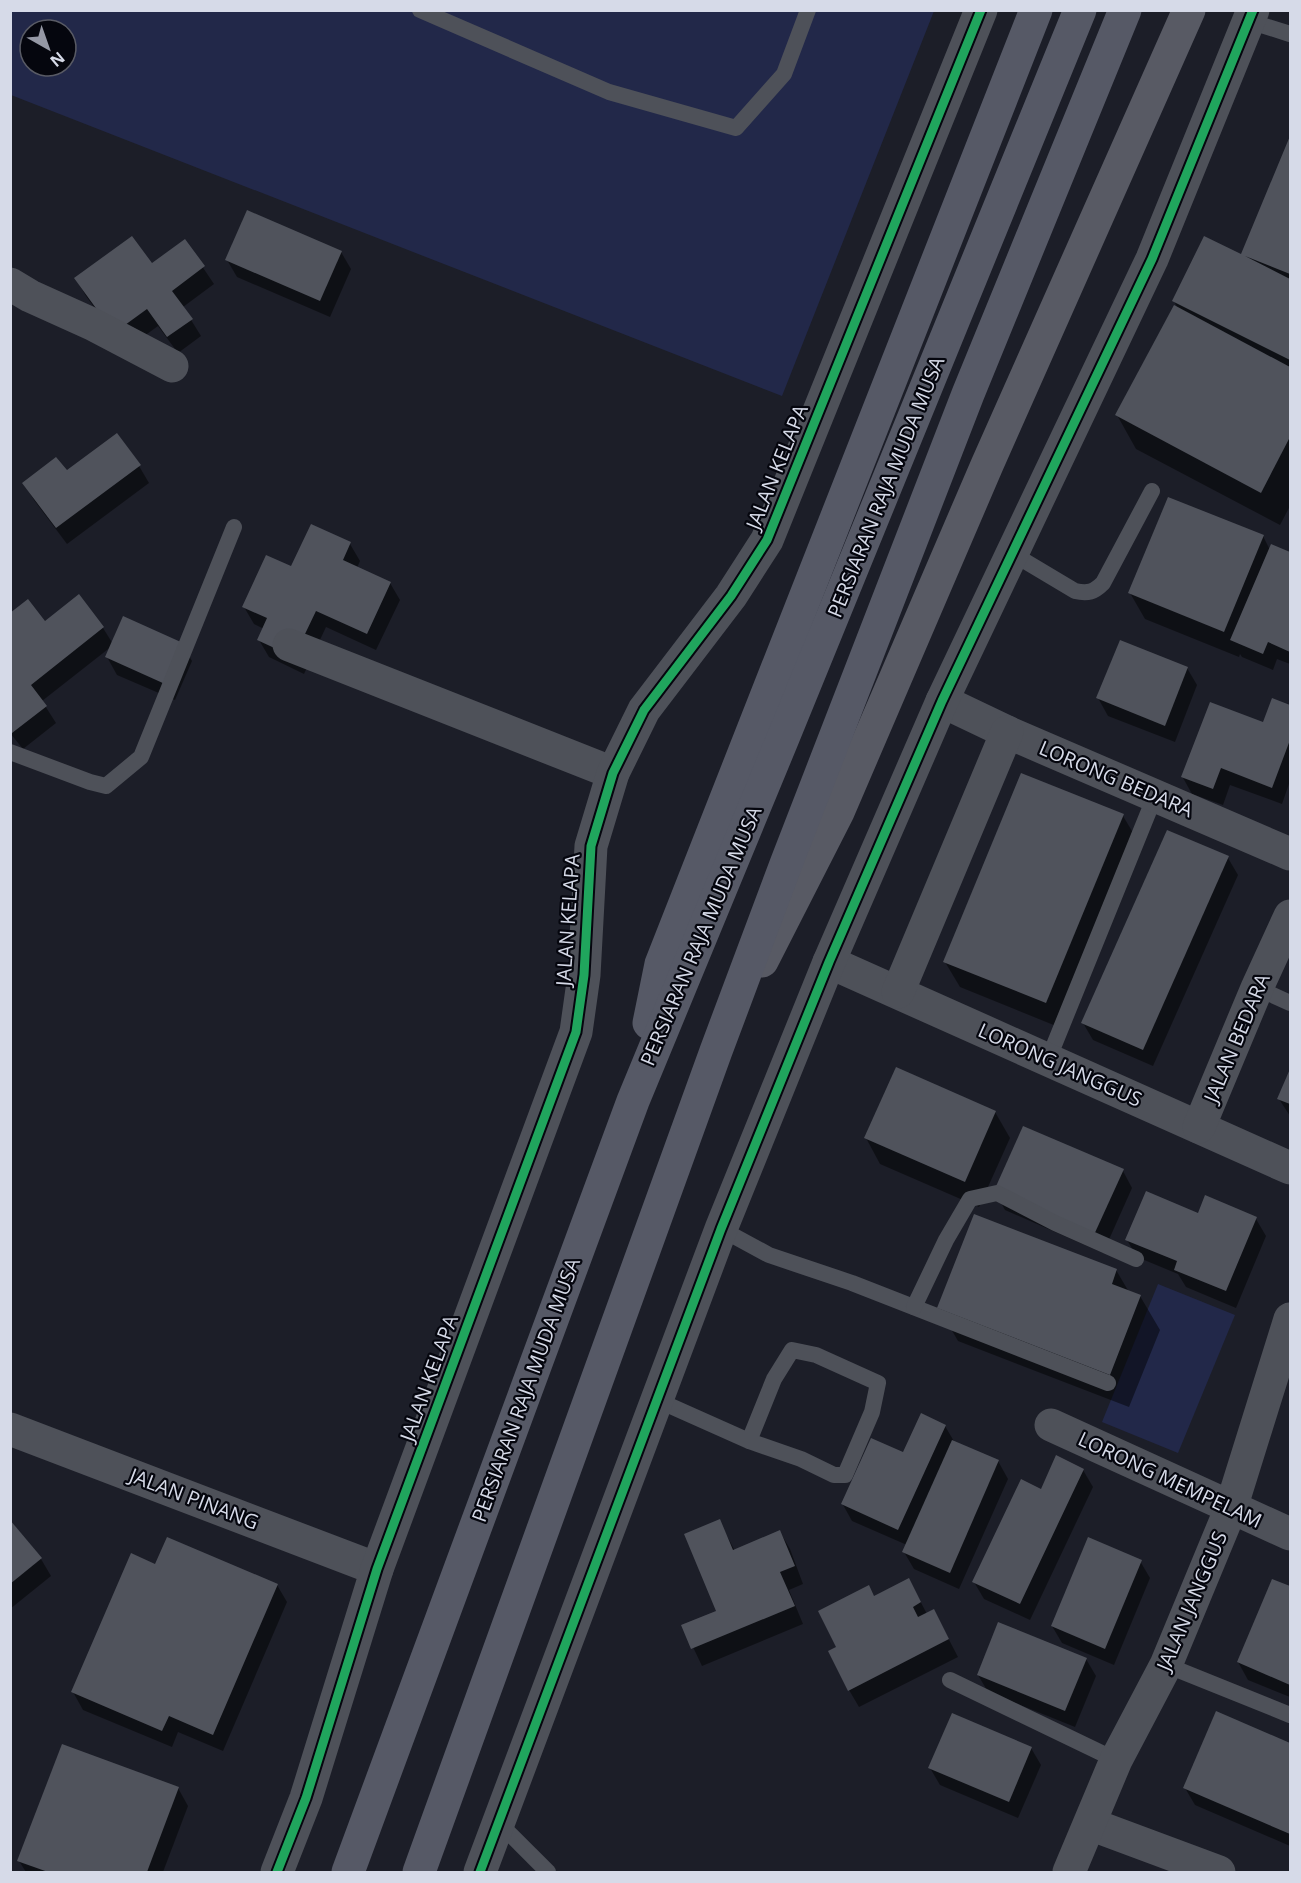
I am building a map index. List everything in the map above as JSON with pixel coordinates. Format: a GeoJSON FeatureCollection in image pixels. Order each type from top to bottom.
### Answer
{"type":"FeatureCollection","features":[{"type":"Feature","properties":{"kind":"highway"},"geometry":{"type":"LineString","coordinates":[[633,1101],[662,964],[1036,10]]}},
{"type":"Feature","properties":{"kind":"highway","name":"PERSIARAN RAJA MUDA MUSA"},"geometry":{"type":"LineString","coordinates":[[348,1872],[633,1101],[1080,10]]}},
{"type":"Feature","properties":{"kind":"highway","name":"PERSIARAN RAJA MUDA MUSA"},"geometry":{"type":"LineString","coordinates":[[419,1872],[790,852],[968,394],[1125,10]]}},
{"type":"Feature","properties":{"kind":"main road"},"geometry":{"type":"LineString","coordinates":[[716,1051],[838,812],[987,465],[1189,10]]}},
{"type":"Feature","properties":{"kind":"street","name":"JALAN KELAPA"},"geometry":{"type":"LineString","coordinates":[[277,1872],[306,1798],[377,1569],[576,1032],[584,975],[591,846],[613,773],[644,710],[732,596],[767,540],[981,10]]}},
{"type":"Feature","properties":{"kind":"street"},"geometry":{"type":"LineString","coordinates":[[480,1872],[721,1229],[829,962],[942,701],[1152,259],[1251,16]]}},
{"type":"Feature","properties":{"kind":"street"},"geometry":{"type":"LineString","coordinates":[[10,284],[172,366]]}},
{"type":"Feature","properties":{"kind":"street"},"geometry":{"type":"LineString","coordinates":[[289,645],[613,773]]}},
{"type":"Feature","properties":{"kind":"street","name":"LORONG BEDARA"},"geometry":{"type":"LineString","coordinates":[[942,701],[1007,732],[1290,854]]}},
{"type":"Feature","properties":{"kind":"street"},"geometry":{"type":"LineString","coordinates":[[898,992],[1007,732]]}},
{"type":"Feature","properties":{"kind":"street","name":"JALAN BEDARA"},"geometry":{"type":"LineString","coordinates":[[1199,1127],[1290,916]]}},
{"type":"Feature","properties":{"kind":"street","name":"LORONG JANGGUS"},"geometry":{"type":"LineString","coordinates":[[829,962],[1290,1168]]}},
{"type":"Feature","properties":{"kind":"street","name":"JALAN JANGGUS"},"geometry":{"type":"LineString","coordinates":[[1069,1872],[1116,1760],[1166,1665],[1231,1508],[1290,1319]]}},
{"type":"Feature","properties":{"kind":"street","name":"LORONG MEMPELAM"},"geometry":{"type":"LineString","coordinates":[[1051,1425],[1290,1534]]}},
{"type":"Feature","properties":{"kind":"street","name":"JALAN PINANG"},"geometry":{"type":"LineString","coordinates":[[10,1429],[377,1569]]}},
{"type":"Feature","properties":{"kind":"street"},"geometry":{"type":"LineString","coordinates":[[1090,1824],[1219,1872]]}},
{"type":"Feature","properties":{"kind":"lane"},"geometry":{"type":"LineString","coordinates":[[420,10],[609,92],[736,128],[784,74],[808,10]]}},
{"type":"Feature","properties":{"kind":"lane"},"geometry":{"type":"LineString","coordinates":[[1251,16],[1290,34]]}},
{"type":"Feature","properties":{"kind":"lane"},"geometry":{"type":"LineString","coordinates":[[1013,554],[1075,591],[1085,593],[1096,590],[1103,583],[1152,491]]}},
{"type":"Feature","properties":{"kind":"lane"},"geometry":{"type":"LineString","coordinates":[[10,752],[106,786],[141,757],[234,527]]}},
{"type":"Feature","properties":{"kind":"lane"},"geometry":{"type":"LineString","coordinates":[[1048,1060],[1155,796]]}},
{"type":"Feature","properties":{"kind":"lane"},"geometry":{"type":"LineString","coordinates":[[1257,988],[1290,1003]]}},
{"type":"Feature","properties":{"kind":"lane"},"geometry":{"type":"LineString","coordinates":[[914,1307],[946,1240],[970,1199],[997,1193],[1055,1223],[1136,1259]]}},
{"type":"Feature","properties":{"kind":"lane"},"geometry":{"type":"LineString","coordinates":[[721,1229],[769,1255],[852,1283],[1108,1383]]}},
{"type":"Feature","properties":{"kind":"lane"},"geometry":{"type":"LineString","coordinates":[[657,1400],[749,1441],[801,1459],[834,1475],[845,1475],[872,1412],[878,1383],[816,1355],[792,1350],[774,1379],[749,1441]]}},
{"type":"Feature","properties":{"kind":"lane"},"geometry":{"type":"LineString","coordinates":[[1166,1665],[1290,1715]]}},
{"type":"Feature","properties":{"kind":"lane"},"geometry":{"type":"LineString","coordinates":[[950,1680],[1116,1760]]}},
{"type":"Feature","properties":{"kind":"lane"},"geometry":{"type":"LineString","coordinates":[[499,1823],[548,1872]]}},
{"type":"Feature","properties":{"kind":"shaded area"},"geometry":{"type":"Polygon","coordinates":[[[10,11],[934,11],[782,396],[11,95],[10,11]]]}},
{"type":"Feature","properties":{"kind":"shaded area"},"geometry":{"type":"Polygon","coordinates":[[[1158,1284],[1235,1315],[1178,1453],[1102,1422],[1158,1284]]]}},
{"type":"Feature","properties":{"kind":"building"},"geometry":{"type":"Polygon","coordinates":[[[1290,136],[1290,274],[1245,256],[1290,279],[1290,360],[1172,301],[1204,236],[1241,254],[1290,136]]]}},
{"type":"Feature","properties":{"kind":"building"},"geometry":{"type":"Polygon","coordinates":[[[247,210],[342,251],[320,301],[225,260],[247,210]]]}},
{"type":"Feature","properties":{"kind":"building"},"geometry":{"type":"Polygon","coordinates":[[[132,236],[152,263],[185,239],[205,266],[172,291],[193,319],[167,337],[147,309],[114,333],[74,278],[132,236]]]}},
{"type":"Feature","properties":{"kind":"building"},"geometry":{"type":"Polygon","coordinates":[[[1174,305],[1290,367],[1290,437],[1261,493],[1115,415],[1174,305]]]}},
{"type":"Feature","properties":{"kind":"building"},"geometry":{"type":"Polygon","coordinates":[[[117,433],[141,465],[56,528],[22,483],[56,457],[67,470],[117,433]]]}},
{"type":"Feature","properties":{"kind":"building"},"geometry":{"type":"Polygon","coordinates":[[[1168,497],[1264,535],[1224,632],[1128,593],[1168,497]]]}},
{"type":"Feature","properties":{"kind":"building"},"geometry":{"type":"Polygon","coordinates":[[[311,524],[351,542],[343,560],[391,582],[367,634],[316,611],[294,657],[257,640],[267,618],[242,607],[266,555],[291,566],[311,524]]]}},
{"type":"Feature","properties":{"kind":"building"},"geometry":{"type":"Polygon","coordinates":[[[1271,544],[1290,552],[1290,652],[1268,642],[1263,654],[1230,640],[1271,544]]]}},
{"type":"Feature","properties":{"kind":"building"},"geometry":{"type":"Polygon","coordinates":[[[79,594],[104,627],[31,685],[47,706],[12,733],[10,730],[10,613],[28,599],[45,621],[79,594]]]}},
{"type":"Feature","properties":{"kind":"building"},"geometry":{"type":"Polygon","coordinates":[[[123,616],[183,643],[165,684],[105,657],[123,616]]]}},
{"type":"Feature","properties":{"kind":"building"},"geometry":{"type":"Polygon","coordinates":[[[1120,640],[1188,667],[1165,726],[1096,698],[1120,640]]]}},
{"type":"Feature","properties":{"kind":"building"},"geometry":{"type":"Polygon","coordinates":[[[1272,698],[1290,705],[1290,740],[1272,788],[1221,768],[1213,789],[1181,777],[1210,702],[1263,722],[1272,698]]]}},
{"type":"Feature","properties":{"kind":"building"},"geometry":{"type":"Polygon","coordinates":[[[1021,773],[1124,814],[1046,1003],[943,962],[1021,773]]]}},
{"type":"Feature","properties":{"kind":"building"},"geometry":{"type":"Polygon","coordinates":[[[1167,830],[1229,856],[1143,1050],[1081,1023],[1167,830]]]}},
{"type":"Feature","properties":{"kind":"building"},"geometry":{"type":"Polygon","coordinates":[[[896,1067],[996,1111],[965,1182],[864,1138],[896,1067]]]}},
{"type":"Feature","properties":{"kind":"building"},"geometry":{"type":"Polygon","coordinates":[[[1290,1069],[1290,1104],[1277,1099],[1290,1069]]]}},
{"type":"Feature","properties":{"kind":"building"},"geometry":{"type":"Polygon","coordinates":[[[1023,1126],[1124,1169],[1093,1237],[993,1193],[1023,1126]]]}},
{"type":"Feature","properties":{"kind":"building"},"geometry":{"type":"Polygon","coordinates":[[[1146,1191],[1198,1213],[1205,1195],[1257,1217],[1226,1291],[1174,1270],[1177,1261],[1125,1240],[1146,1191]]]}},
{"type":"Feature","properties":{"kind":"building"},"geometry":{"type":"Polygon","coordinates":[[[974,1214],[1117,1269],[1112,1284],[1141,1295],[1110,1375],[937,1308],[974,1214]]]}},
{"type":"Feature","properties":{"kind":"building"},"geometry":{"type":"Polygon","coordinates":[[[921,1413],[946,1425],[898,1530],[841,1504],[871,1438],[903,1452],[921,1413]]]}},
{"type":"Feature","properties":{"kind":"building"},"geometry":{"type":"Polygon","coordinates":[[[952,1440],[999,1460],[950,1573],[902,1552],[952,1440]]]}},
{"type":"Feature","properties":{"kind":"building"},"geometry":{"type":"Polygon","coordinates":[[[1056,1455],[1084,1469],[1020,1604],[972,1582],[1021,1479],[1041,1489],[1056,1455]]]}},
{"type":"Feature","properties":{"kind":"building"},"geometry":{"type":"Polygon","coordinates":[[[720,1519],[733,1550],[780,1530],[795,1566],[780,1572],[795,1606],[691,1649],[681,1625],[716,1611],[684,1534],[720,1519]]]}},
{"type":"Feature","properties":{"kind":"building"},"geometry":{"type":"Polygon","coordinates":[[[10,1520],[42,1558],[10,1584],[10,1520]]]}},
{"type":"Feature","properties":{"kind":"building"},"geometry":{"type":"Polygon","coordinates":[[[167,1537],[278,1584],[213,1735],[169,1716],[162,1731],[71,1692],[131,1553],[155,1564],[167,1537]]]}},
{"type":"Feature","properties":{"kind":"building"},"geometry":{"type":"Polygon","coordinates":[[[1088,1537],[1142,1560],[1105,1649],[1051,1626],[1088,1537]]]}},
{"type":"Feature","properties":{"kind":"building"},"geometry":{"type":"Polygon","coordinates":[[[909,1578],[921,1602],[913,1607],[918,1617],[934,1609],[949,1639],[848,1691],[828,1651],[836,1647],[818,1611],[869,1585],[874,1596],[909,1578]]]}},
{"type":"Feature","properties":{"kind":"building"},"geometry":{"type":"Polygon","coordinates":[[[1272,1579],[1290,1586],[1290,1685],[1237,1662],[1272,1579]]]}},
{"type":"Feature","properties":{"kind":"building"},"geometry":{"type":"Polygon","coordinates":[[[998,1622],[1087,1658],[1065,1711],[977,1675],[998,1622]]]}},
{"type":"Feature","properties":{"kind":"building"},"geometry":{"type":"Polygon","coordinates":[[[1216,1711],[1290,1743],[1290,1834],[1183,1788],[1216,1711]]]}},
{"type":"Feature","properties":{"kind":"building"},"geometry":{"type":"Polygon","coordinates":[[[952,1713],[1032,1747],[1009,1802],[928,1768],[952,1713]]]}},
{"type":"Feature","properties":{"kind":"building"},"geometry":{"type":"Polygon","coordinates":[[[62,1744],[179,1787],[147,1872],[48,1872],[17,1861],[62,1744]]]}},
{"type":"Feature","properties":{"kind":"cycle path"},"geometry":{"type":"LineString","coordinates":[[277,1872],[306,1798],[377,1569],[576,1032],[584,975],[591,846],[613,773],[644,710],[731,596],[767,540],[981,10]]}},
{"type":"Feature","properties":{"kind":"cycle path"},"geometry":{"type":"LineString","coordinates":[[480,1872],[721,1229],[829,962],[942,701],[1152,259],[1253,10]]}}]}
